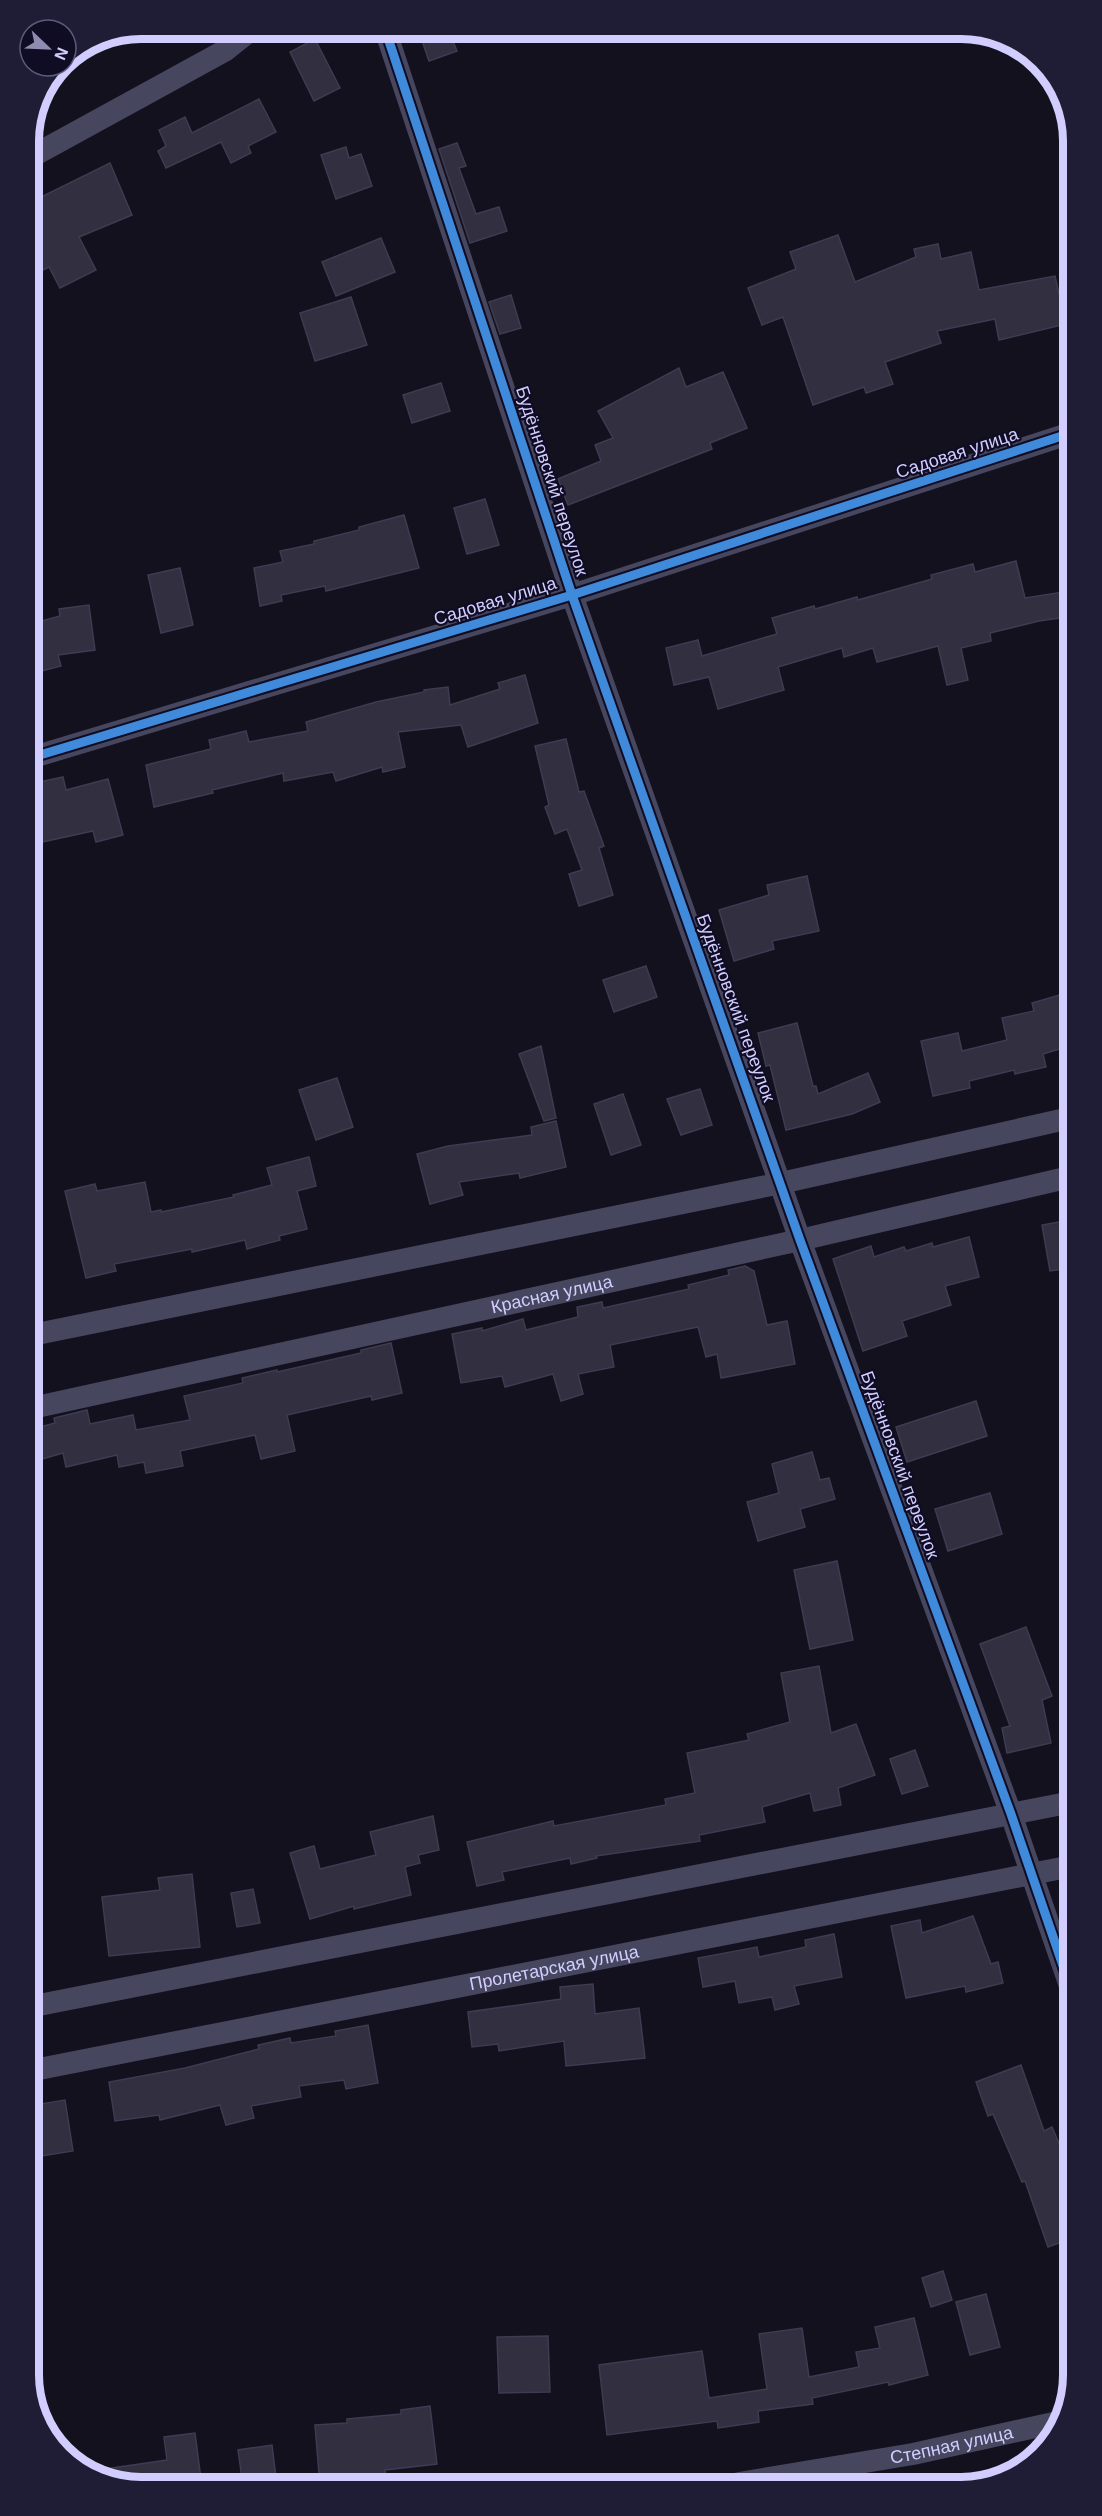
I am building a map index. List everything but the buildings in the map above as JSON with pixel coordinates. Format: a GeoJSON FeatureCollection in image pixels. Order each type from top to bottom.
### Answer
{"type":"FeatureCollection","features":[{"type":"Feature","properties":{"kind":"street"},"geometry":{"type":"LineString","coordinates":[[39,153],[226,50],[239,39]]}},
{"type":"Feature","properties":{"kind":"street","name":"Будённовский переулок"},"geometry":{"type":"LineString","coordinates":[[388,39],[573,595],[800,1240],[1011,1814],[1063,1965]]}},
{"type":"Feature","properties":{"kind":"street","name":"Садовая улица"},"geometry":{"type":"LineString","coordinates":[[39,755],[573,595],[1063,436]]}},
{"type":"Feature","properties":{"kind":"street"},"geometry":{"type":"LineString","coordinates":[[39,1334],[781,1183],[1063,1120]]}},
{"type":"Feature","properties":{"kind":"street","name":"Красная улица"},"geometry":{"type":"LineString","coordinates":[[39,1406],[800,1240],[1063,1180]]}},
{"type":"Feature","properties":{"kind":"street"},"geometry":{"type":"LineString","coordinates":[[39,2005],[1063,1804]]}},
{"type":"Feature","properties":{"kind":"street","name":"Пролетарская улица"},"geometry":{"type":"LineString","coordinates":[[39,2069],[1063,1868]]}},
{"type":"Feature","properties":{"kind":"street","name":"Степная улица"},"geometry":{"type":"LineString","coordinates":[[775,2477],[913,2454],[1050,2424]]}},
{"type":"Feature","properties":{"kind":"cycle path"},"geometry":{"type":"LineString","coordinates":[[388,39],[572,595],[800,1240],[1011,1814],[1063,1966]]}},
{"type":"Feature","properties":{"kind":"cycle path"},"geometry":{"type":"LineString","coordinates":[[39,755],[572,595],[1063,436]]}}]}
